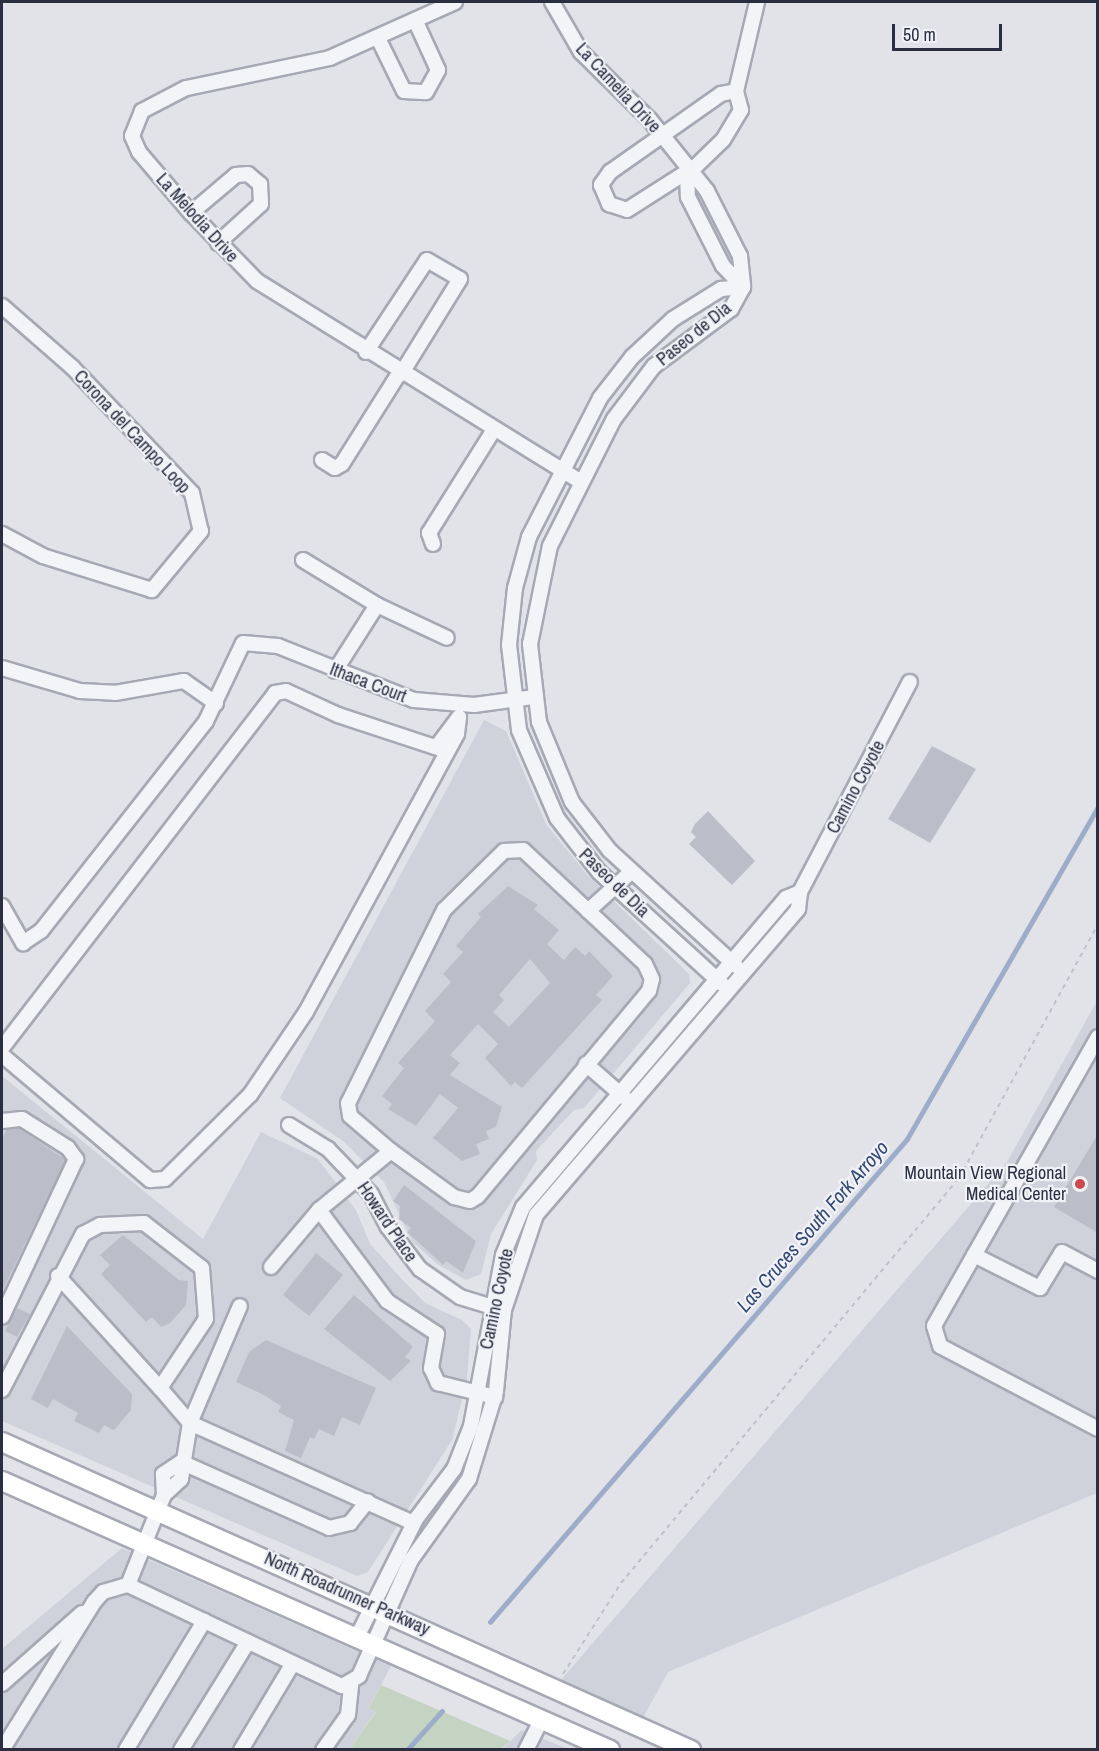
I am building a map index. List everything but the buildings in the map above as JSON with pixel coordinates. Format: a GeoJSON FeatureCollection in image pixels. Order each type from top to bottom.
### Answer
{"type":"FeatureCollection","features":[{"type":"Feature","properties":{"kind":"main road","name":"North Roadrunner Parkway"},"geometry":{"type":"LineString","coordinates":[[2,1442],[161,1503],[372,1604],[691,1749]]}},
{"type":"Feature","properties":{"kind":"main road","name":"North Roadrunner Parkway"},"geometry":{"type":"LineString","coordinates":[[2,1481],[610,1749]]}},
{"type":"Feature","properties":{"kind":"street","name":"La Melodia Drive"},"geometry":{"type":"LineString","coordinates":[[454,2],[378,38],[311,64],[204,82],[142,111],[132,126],[135,145],[218,243],[272,292],[493,432],[580,481]]}},
{"type":"Feature","properties":{"kind":"street","name":"La Camelia Drive"},"geometry":{"type":"LineString","coordinates":[[552,2],[581,52],[663,137],[687,172],[707,191],[740,256],[743,287]]}},
{"type":"Feature","properties":{"kind":"street"},"geometry":{"type":"LineString","coordinates":[[736,91],[722,94],[606,176],[601,184],[606,200],[627,210],[710,155],[736,120],[742,106],[736,91],[757,2]]}},
{"type":"Feature","properties":{"kind":"street"},"geometry":{"type":"LineString","coordinates":[[378,38],[404,91],[426,92],[438,70],[415,20]]}},
{"type":"Feature","properties":{"kind":"street","name":"La Camelia Drive"},"geometry":{"type":"LineString","coordinates":[[687,172],[688,197],[723,266],[743,287]]}},
{"type":"Feature","properties":{"kind":"street"},"geometry":{"type":"LineString","coordinates":[[191,213],[236,175],[248,174],[260,184],[261,204],[218,243]]}},
{"type":"Feature","properties":{"kind":"street"},"geometry":{"type":"LineString","coordinates":[[322,460],[335,468],[342,464],[460,279],[427,260],[366,352]]}},
{"type":"Feature","properties":{"kind":"street","name":"Paseo de Dia"},"geometry":{"type":"LineString","coordinates":[[729,990],[581,852],[547,800],[527,756],[513,701],[509,645],[515,588],[529,537],[600,398],[642,347],[710,295],[743,287]]}},
{"type":"Feature","properties":{"kind":"street","name":"Paseo de Dia"},"geometry":{"type":"LineString","coordinates":[[743,287],[731,309],[681,341],[645,376],[580,481],[539,580],[530,644],[534,697],[548,749],[572,802],[631,872],[743,974]]}},
{"type":"Feature","properties":{"kind":"street","name":"Corona del Campo Loop"},"geometry":{"type":"LineString","coordinates":[[2,306],[72,367],[192,493],[201,531],[152,590],[43,556],[2,534]]}},
{"type":"Feature","properties":{"kind":"street"},"geometry":{"type":"LineString","coordinates":[[433,544],[429,533],[493,432]]}},
{"type":"Feature","properties":{"kind":"street"},"geometry":{"type":"LineString","coordinates":[[303,560],[377,605],[447,639]]}},
{"type":"Feature","properties":{"kind":"street"},"geometry":{"type":"LineString","coordinates":[[335,671],[377,605]]}},
{"type":"Feature","properties":{"kind":"street","name":"Ithaca Court"},"geometry":{"type":"LineString","coordinates":[[216,703],[243,643],[278,646],[335,671],[414,700],[461,710],[534,697]]}},
{"type":"Feature","properties":{"kind":"street"},"geometry":{"type":"LineString","coordinates":[[2,668],[103,693],[184,681],[216,703],[41,931],[23,943],[2,906]]}},
{"type":"Feature","properties":{"kind":"street","name":"Camino Coyote"},"geometry":{"type":"LineString","coordinates":[[364,1642],[372,1604],[414,1523],[454,1469],[480,1395],[498,1309],[536,1215],[798,909],[800,892],[910,682]]}},
{"type":"Feature","properties":{"kind":"street"},"geometry":{"type":"LineString","coordinates":[[2,1048],[274,693],[286,691],[338,715],[441,749]]}},
{"type":"Feature","properties":{"kind":"street"},"geometry":{"type":"LineString","coordinates":[[2,1055],[150,1180],[165,1179],[250,1095],[306,1012],[441,749],[457,734],[461,710]]}},
{"type":"Feature","properties":{"kind":"street"},"geometry":{"type":"LineString","coordinates":[[517,848],[588,911],[645,964],[652,979],[649,991],[470,1201],[454,1197],[391,1151],[350,1116],[348,1103],[452,901],[504,851],[517,848]]}},
{"type":"Feature","properties":{"kind":"street"},"geometry":{"type":"LineString","coordinates":[[588,911],[631,872]]}},
{"type":"Feature","properties":{"kind":"street","name":"Camino Coyote"},"geometry":{"type":"LineString","coordinates":[[364,1642],[390,1612],[411,1560],[469,1479],[495,1397],[498,1309],[503,1255],[523,1207],[786,898],[800,892]]}},
{"type":"Feature","properties":{"kind":"street"},"geometry":{"type":"LineString","coordinates":[[1098,1037],[934,1326],[940,1346],[1098,1429]]}},
{"type":"Feature","properties":{"kind":"street"},"geometry":{"type":"LineString","coordinates":[[586,1064],[632,1103]]}},
{"type":"Feature","properties":{"kind":"street"},"geometry":{"type":"LineString","coordinates":[[2,1119],[22,1119],[68,1148],[76,1159],[2,1317]]}},
{"type":"Feature","properties":{"kind":"street","name":"Howard Place"},"geometry":{"type":"LineString","coordinates":[[289,1125],[328,1149],[359,1180],[420,1269],[460,1298],[498,1309]]}},
{"type":"Feature","properties":{"kind":"street"},"geometry":{"type":"LineString","coordinates":[[270,1267],[319,1210],[359,1180],[391,1151]]}},
{"type":"Feature","properties":{"kind":"street"},"geometry":{"type":"LineString","coordinates":[[319,1210],[387,1301],[438,1334],[431,1368],[438,1383],[495,1397]]}},
{"type":"Feature","properties":{"kind":"street"},"geometry":{"type":"LineString","coordinates":[[2,1390],[58,1276],[83,1234],[122,1222],[152,1226],[195,1260],[204,1279],[206,1319],[160,1388]]}},
{"type":"Feature","properties":{"kind":"street"},"geometry":{"type":"LineString","coordinates":[[974,1255],[1040,1288],[1062,1252],[1098,1271]]}},
{"type":"Feature","properties":{"kind":"street"},"geometry":{"type":"LineString","coordinates":[[58,1276],[190,1423],[414,1523]]}},
{"type":"Feature","properties":{"kind":"street"},"geometry":{"type":"LineString","coordinates":[[128,1585],[148,1545],[161,1503],[181,1479],[181,1462],[190,1423],[240,1306]]}},
{"type":"Feature","properties":{"kind":"street"},"geometry":{"type":"LineString","coordinates":[[181,1462],[329,1528],[350,1523],[368,1502]]}},
{"type":"Feature","properties":{"kind":"street"},"geometry":{"type":"LineString","coordinates":[[2,1684],[108,1589],[128,1585],[342,1686],[351,1685]]}},
{"type":"Feature","properties":{"kind":"street"},"geometry":{"type":"LineString","coordinates":[[2,1749],[94,1602]]}},
{"type":"Feature","properties":{"kind":"street"},"geometry":{"type":"LineString","coordinates":[[126,1749],[204,1621]]}},
{"type":"Feature","properties":{"kind":"street"},"geometry":{"type":"LineString","coordinates":[[182,1749],[248,1642]]}},
{"type":"Feature","properties":{"kind":"street"},"geometry":{"type":"LineString","coordinates":[[323,1749],[348,1715],[351,1685],[364,1642]]}},
{"type":"Feature","properties":{"kind":"street"},"geometry":{"type":"LineString","coordinates":[[241,1749],[293,1664]]}},
{"type":"Feature","properties":{"kind":"street"},"geometry":{"type":"LineString","coordinates":[[526,1749],[542,1719]]}},
{"type":"Feature","properties":{"kind":"path"},"geometry":{"type":"LineString","coordinates":[[555,1687],[621,1583],[959,1178],[1098,924]]}},
{"type":"Feature","properties":{"kind":"shaded area"},"geometry":{"type":"Polygon","coordinates":[[[484,720],[506,731],[546,824],[588,876],[689,974],[690,983],[584,1108],[574,1110],[536,1151],[537,1160],[491,1234],[481,1274],[466,1280],[437,1264],[412,1241],[384,1182],[343,1141],[280,1098],[484,720]]]}},
{"type":"Feature","properties":{"kind":"shaded area"},"geometry":{"type":"Polygon","coordinates":[[[1097,1001],[1097,1493],[668,1672],[638,1727],[555,1687],[1007,1162],[1097,1001]]]}},
{"type":"Feature","properties":{"kind":"shaded area"},"geometry":{"type":"Polygon","coordinates":[[[2,1076],[203,1239],[261,1132],[318,1159],[356,1210],[370,1244],[425,1303],[462,1320],[471,1329],[467,1379],[452,1440],[368,1572],[357,1576],[2,1421],[2,1076]]]}},
{"type":"Feature","properties":{"kind":"shaded area"},"geometry":{"type":"Polygon","coordinates":[[[122,1548],[391,1666],[369,1707],[376,1711],[350,1749],[2,1750],[2,1649],[122,1548]]]}},
{"type":"Feature","properties":{"kind":"shaded area"},"geometry":{"type":"Polygon","coordinates":[[[522,1730],[568,1749],[501,1750],[522,1730]]]}},
{"type":"Feature","properties":{"kind":"green space"},"geometry":{"type":"Polygon","coordinates":[[[381,1685],[510,1741],[501,1749],[350,1749],[376,1712],[369,1708],[381,1685]]]}},
{"type":"Feature","properties":{"kind":"waterway","name":"Las Cruces South Fork Arroyo"},"geometry":{"type":"LineString","coordinates":[[490,1622],[907,1139],[1098,807]]}},
{"type":"Feature","properties":{"kind":"waterway","name":"Las Cruces South Fork Arroyo"},"geometry":{"type":"LineString","coordinates":[[407,1750],[442,1711]]}},
{"type":"Feature","properties":{"kind":"place","name":"Mountain View Regional Medical Center"},"geometry":{"type":"Point","coordinates":[1080,1184]}}]}
